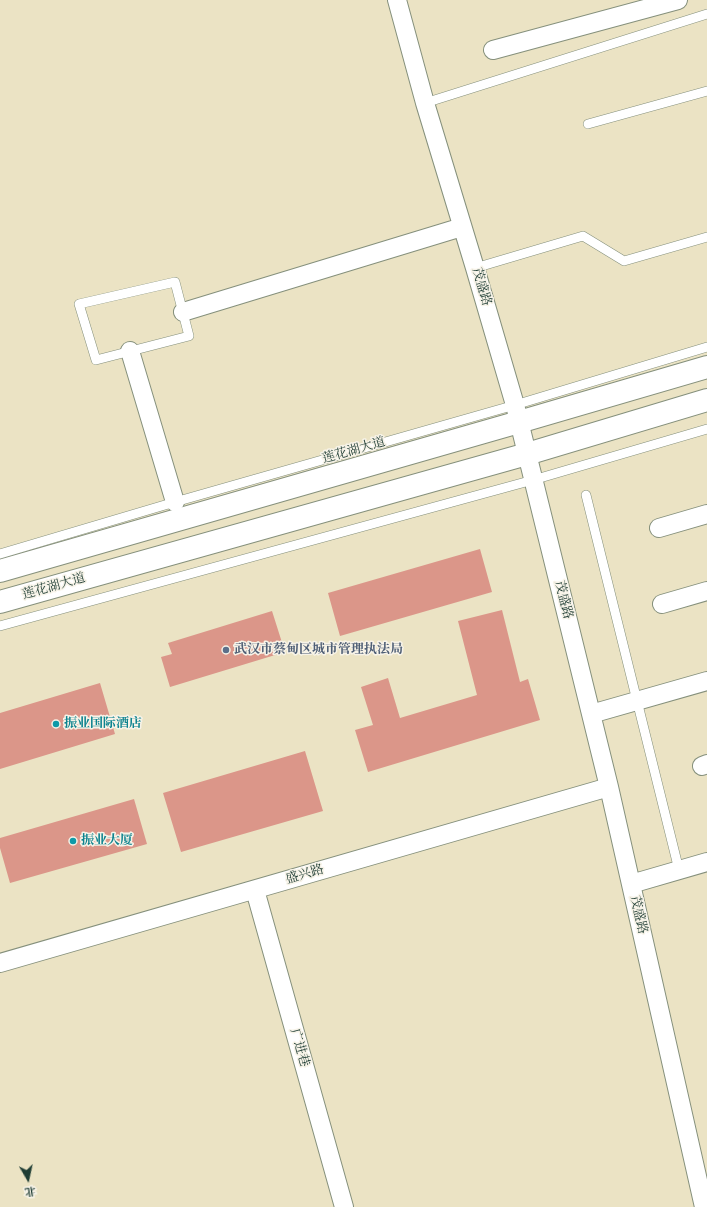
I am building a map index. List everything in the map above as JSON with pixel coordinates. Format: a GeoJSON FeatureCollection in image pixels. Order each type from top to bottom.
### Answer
{"type":"FeatureCollection","features":[{"type":"Feature","properties":{"kind":"street","name":"茂盛路"},"geometry":{"type":"LineString","coordinates":[[397,0],[425,103],[462,227],[476,268],[517,414],[609,787],[704,1207]]}},
{"type":"Feature","properties":{"kind":"street"},"geometry":{"type":"LineString","coordinates":[[493,50],[678,0]]}},
{"type":"Feature","properties":{"kind":"street"},"geometry":{"type":"LineString","coordinates":[[183,312],[462,227]]}},
{"type":"Feature","properties":{"kind":"street"},"geometry":{"type":"LineString","coordinates":[[130,351],[174,502]]}},
{"type":"Feature","properties":{"kind":"street","name":"莲花湖大道"},"geometry":{"type":"LineString","coordinates":[[0,571],[517,414],[707,367]]}},
{"type":"Feature","properties":{"kind":"street","name":"莲花湖大道"},"geometry":{"type":"LineString","coordinates":[[0,602],[527,454],[707,400]]}},
{"type":"Feature","properties":{"kind":"street"},"geometry":{"type":"LineString","coordinates":[[659,528],[707,514]]}},
{"type":"Feature","properties":{"kind":"street"},"geometry":{"type":"LineString","coordinates":[[662,604],[707,591]]}},
{"type":"Feature","properties":{"kind":"street"},"geometry":{"type":"LineString","coordinates":[[591,714],[707,680]]}},
{"type":"Feature","properties":{"kind":"street","name":"盛兴路"},"geometry":{"type":"LineString","coordinates":[[0,963],[609,787]]}},
{"type":"Feature","properties":{"kind":"street"},"geometry":{"type":"LineString","coordinates":[[631,884],[707,862]]}},
{"type":"Feature","properties":{"kind":"street","name":"广进巷"},"geometry":{"type":"LineString","coordinates":[[254,890],[344,1207]]}},
{"type":"Feature","properties":{"kind":"lane"},"geometry":{"type":"LineString","coordinates":[[425,103],[707,14]]}},
{"type":"Feature","properties":{"kind":"lane"},"geometry":{"type":"LineString","coordinates":[[588,124],[707,90]]}},
{"type":"Feature","properties":{"kind":"lane"},"geometry":{"type":"LineString","coordinates":[[476,268],[583,236],[624,261],[707,237]]}},
{"type":"Feature","properties":{"kind":"lane"},"geometry":{"type":"LineString","coordinates":[[174,282],[189,336],[130,351],[96,360],[79,304],[174,282]]}},
{"type":"Feature","properties":{"kind":"lane","name":"莲花湖大道"},"geometry":{"type":"LineString","coordinates":[[0,554],[174,502],[517,414],[707,347]]}},
{"type":"Feature","properties":{"kind":"lane","name":"莲花湖大道"},"geometry":{"type":"LineString","coordinates":[[0,626],[533,480],[707,429]]}},
{"type":"Feature","properties":{"kind":"lane"},"geometry":{"type":"LineString","coordinates":[[586,495],[679,870]]}},
{"type":"Feature","properties":{"kind":"building"},"geometry":{"type":"Polygon","coordinates":[[[480,549],[492,592],[340,636],[328,593],[480,549]]]}},
{"type":"Feature","properties":{"kind":"building"},"geometry":{"type":"Polygon","coordinates":[[[502,610],[520,682],[528,679],[540,720],[368,772],[355,730],[373,725],[361,687],[388,678],[400,718],[477,695],[458,621],[502,610]]]}},
{"type":"Feature","properties":{"kind":"building"},"geometry":{"type":"Polygon","coordinates":[[[272,611],[285,652],[170,687],[161,657],[172,654],[168,643],[272,611]]]}},
{"type":"Feature","properties":{"kind":"building","name":"振业国际酒店"},"geometry":{"type":"Polygon","coordinates":[[[100,683],[115,734],[0,769],[0,713],[100,683]]]}},
{"type":"Feature","properties":{"kind":"building"},"geometry":{"type":"Polygon","coordinates":[[[305,751],[323,811],[181,852],[163,793],[305,751]]]}},
{"type":"Feature","properties":{"kind":"building","name":"振业大厦"},"geometry":{"type":"Polygon","coordinates":[[[134,799],[147,844],[10,883],[0,848],[0,838],[134,799]]]}},
{"type":"Feature","properties":{"kind":"place","name":"武汉市蔡甸区城市管理执法局"},"geometry":{"type":"Point","coordinates":[226,650]}},
{"type":"Feature","properties":{"kind":"place","name":"振业国际酒店"},"geometry":{"type":"Point","coordinates":[56,724]}},
{"type":"Feature","properties":{"kind":"place","name":"振业大厦"},"geometry":{"type":"Point","coordinates":[73,841]}}]}
